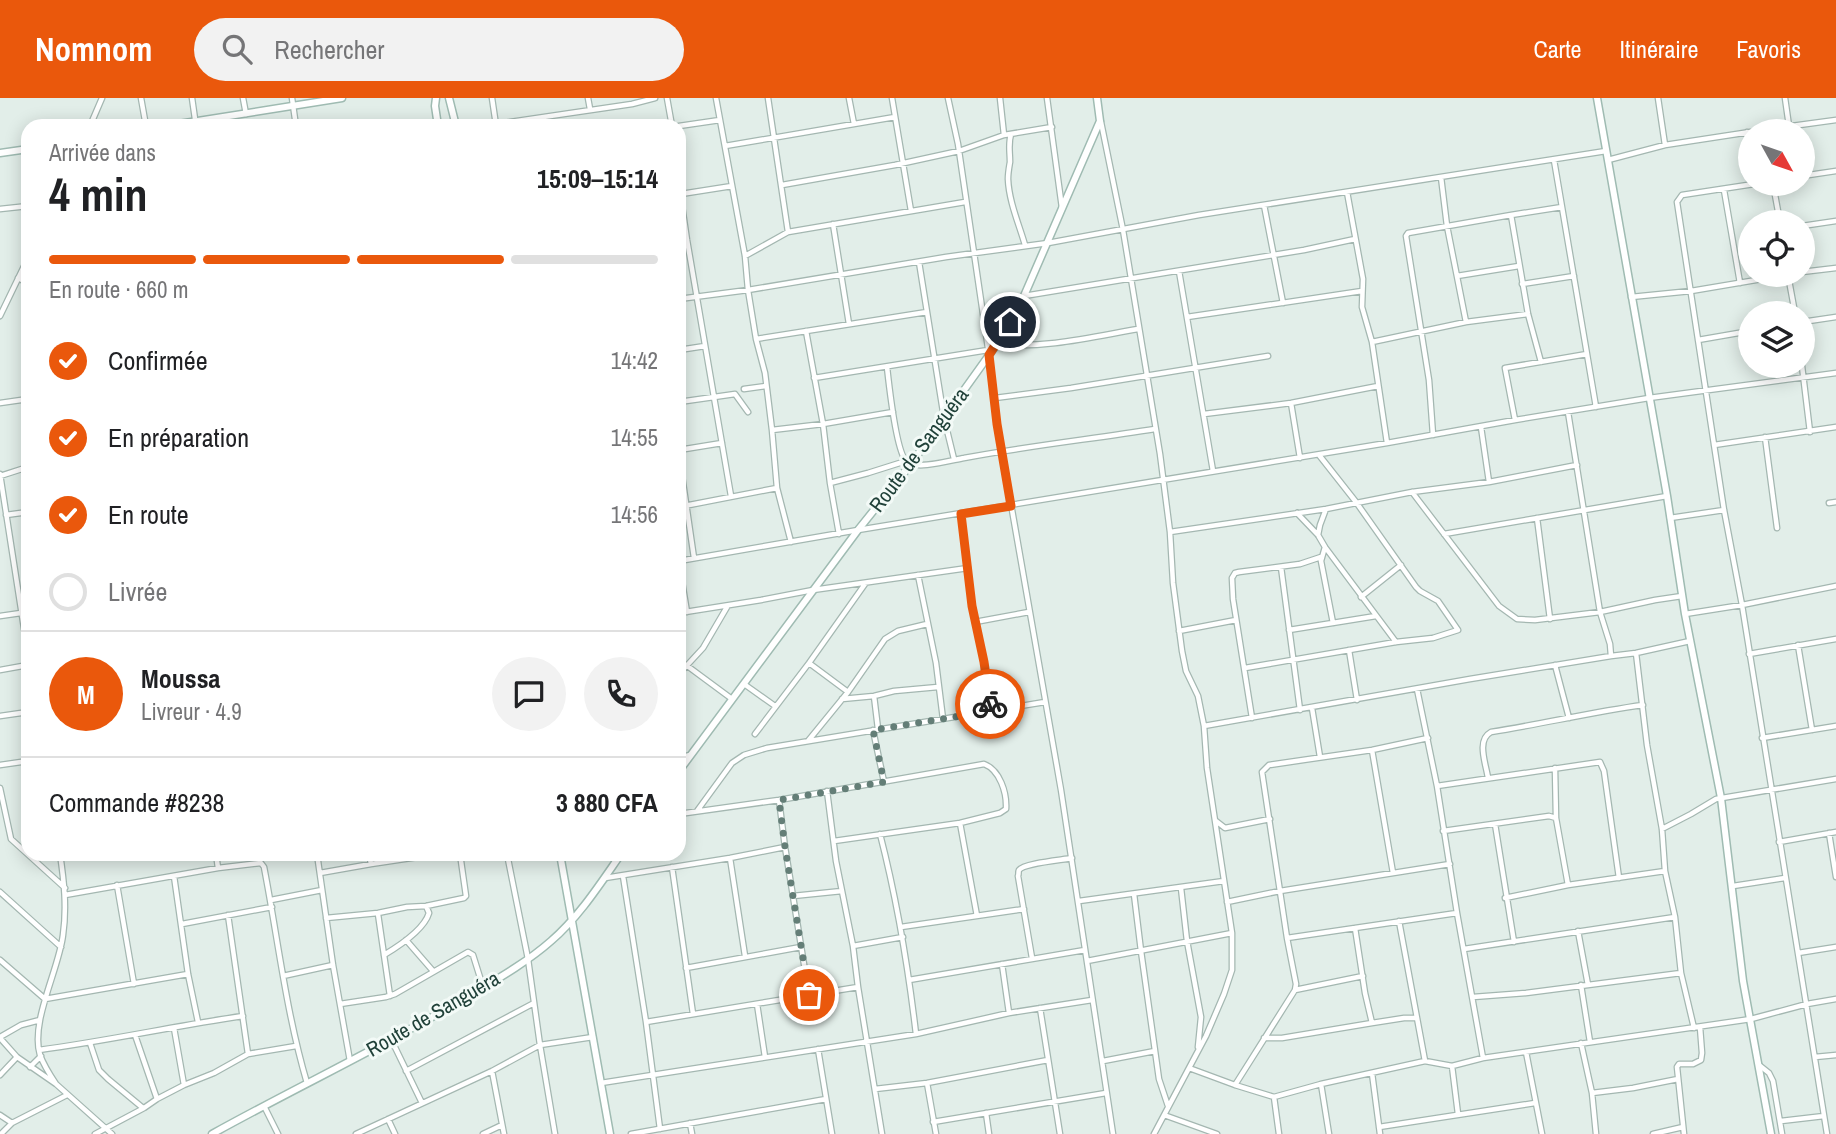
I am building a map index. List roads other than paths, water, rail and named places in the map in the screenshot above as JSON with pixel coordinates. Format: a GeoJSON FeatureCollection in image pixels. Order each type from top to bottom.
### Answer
{"type":"FeatureCollection","features":[{"type":"Feature","properties":{"kind":"street"},"geometry":{"type":"LineString","coordinates":[[93,119],[102,98]]}},
{"type":"Feature","properties":{"kind":"street"},"geometry":{"type":"LineString","coordinates":[[141,98],[145,119]]}},
{"type":"Feature","properties":{"kind":"street"},"geometry":{"type":"LineString","coordinates":[[192,98],[195,119]]}},
{"type":"Feature","properties":{"kind":"street"},"geometry":{"type":"LineString","coordinates":[[243,98],[246,114]]}},
{"type":"Feature","properties":{"kind":"street"},"geometry":{"type":"LineString","coordinates":[[292,98],[295,119]]}},
{"type":"Feature","properties":{"kind":"street"},"geometry":{"type":"LineString","coordinates":[[218,119],[340,98]]}},
{"type":"Feature","properties":{"kind":"street"},"geometry":{"type":"LineString","coordinates":[[436,98],[437,119]]}},
{"type":"Feature","properties":{"kind":"street"},"geometry":{"type":"LineString","coordinates":[[449,98],[454,119]]}},
{"type":"Feature","properties":{"kind":"street"},"geometry":{"type":"LineString","coordinates":[[492,98],[495,119]]}},
{"type":"Feature","properties":{"kind":"street"},"geometry":{"type":"LineString","coordinates":[[588,98],[590,109]]}},
{"type":"Feature","properties":{"kind":"street"},"geometry":{"type":"LineString","coordinates":[[529,119],[655,98]]}},
{"type":"Feature","properties":{"kind":"street"},"geometry":{"type":"LineString","coordinates":[[667,98],[671,119]]}},
{"type":"Feature","properties":{"kind":"street"},"geometry":{"type":"LineString","coordinates":[[716,98],[745,256],[756,339],[765,373],[777,488],[791,542]]}},
{"type":"Feature","properties":{"kind":"street"},"geometry":{"type":"LineString","coordinates":[[768,98],[788,232]]}},
{"type":"Feature","properties":{"kind":"street"},"geometry":{"type":"LineString","coordinates":[[849,98],[854,124]]}},
{"type":"Feature","properties":{"kind":"street"},"geometry":{"type":"LineString","coordinates":[[892,98],[911,211]]}},
{"type":"Feature","properties":{"kind":"street"},"geometry":{"type":"LineString","coordinates":[[948,98],[974,253],[997,424],[1079,901],[1113,1134]]}},
{"type":"Feature","properties":{"kind":"street"},"geometry":{"type":"LineString","coordinates":[[1000,98],[1004,135]]}},
{"type":"Feature","properties":{"kind":"street"},"geometry":{"type":"LineString","coordinates":[[1047,98],[1062,208]]}},
{"type":"Feature","properties":{"kind":"street"},"geometry":{"type":"LineString","coordinates":[[1097,98],[1123,230],[1164,480],[1173,583],[1184,663],[1198,696],[1204,726],[1207,768],[1232,933],[1231,970],[1210,1026],[1154,1134]]}},
{"type":"Feature","properties":{"kind":"street"},"geometry":{"type":"LineString","coordinates":[[1597,98],[1685,614],[1721,798],[1743,981],[1771,1134]]}},
{"type":"Feature","properties":{"kind":"street"},"geometry":{"type":"LineString","coordinates":[[1658,98],[1665,145]]}},
{"type":"Feature","properties":{"kind":"street"},"geometry":{"type":"LineString","coordinates":[[1785,98],[1788,119]]}},
{"type":"Feature","properties":{"kind":"street"},"geometry":{"type":"LineString","coordinates":[[724,146],[895,117]]}},
{"type":"Feature","properties":{"kind":"street"},"geometry":{"type":"LineString","coordinates":[[686,125],[720,120]]}},
{"type":"Feature","properties":{"kind":"street"},"geometry":{"type":"LineString","coordinates":[[1815,123],[1836,120]]}},
{"type":"Feature","properties":{"kind":"street","name":"Route de Sanguéra"},"geometry":{"type":"LineString","coordinates":[[686,761],[944,418],[988,352],[997,344],[1024,296],[1100,121]]}},
{"type":"Feature","properties":{"kind":"street"},"geometry":{"type":"LineString","coordinates":[[782,185],[958,151],[1011,133],[1052,127]]}},
{"type":"Feature","properties":{"kind":"street"},"geometry":{"type":"LineString","coordinates":[[1011,133],[1008,143],[1009,186],[1025,245]]}},
{"type":"Feature","properties":{"kind":"street"},"geometry":{"type":"LineString","coordinates":[[1607,160],[1665,145],[1738,134]]}},
{"type":"Feature","properties":{"kind":"street"},"geometry":{"type":"LineString","coordinates":[[0,153],[21,150]]}},
{"type":"Feature","properties":{"kind":"street"},"geometry":{"type":"LineString","coordinates":[[686,298],[1048,243],[1199,215],[1606,151]]}},
{"type":"Feature","properties":{"kind":"street"},"geometry":{"type":"LineString","coordinates":[[1554,160],[1596,407]]}},
{"type":"Feature","properties":{"kind":"street"},"geometry":{"type":"LineString","coordinates":[[1815,174],[1836,171]]}},
{"type":"Feature","properties":{"kind":"street"},"geometry":{"type":"LineString","coordinates":[[1441,177],[1447,226],[1466,322]]}},
{"type":"Feature","properties":{"kind":"street"},"geometry":{"type":"LineString","coordinates":[[686,193],[732,186]]}},
{"type":"Feature","properties":{"kind":"street"},"geometry":{"type":"LineString","coordinates":[[1738,187],[1682,195],[1676,202],[1827,1134]]}},
{"type":"Feature","properties":{"kind":"street"},"geometry":{"type":"LineString","coordinates":[[1724,190],[1738,271]]}},
{"type":"Feature","properties":{"kind":"street"},"geometry":{"type":"LineString","coordinates":[[1347,192],[1363,279],[1362,306],[1371,342],[1387,443]]}},
{"type":"Feature","properties":{"kind":"street"},"geometry":{"type":"LineString","coordinates":[[745,256],[788,232],[965,202]]}},
{"type":"Feature","properties":{"kind":"street"},"geometry":{"type":"LineString","coordinates":[[1264,205],[1283,303]]}},
{"type":"Feature","properties":{"kind":"street"},"geometry":{"type":"LineString","coordinates":[[0,209],[21,207]]}},
{"type":"Feature","properties":{"kind":"street"},"geometry":{"type":"LineString","coordinates":[[1433,435],[1429,380],[1406,236],[1408,233],[1447,226],[1562,208]]}},
{"type":"Feature","properties":{"kind":"street"},"geometry":{"type":"LineString","coordinates":[[1511,215],[1528,314],[1541,362]]}},
{"type":"Feature","properties":{"kind":"street"},"geometry":{"type":"LineString","coordinates":[[1815,224],[1836,221]]}},
{"type":"Feature","properties":{"kind":"street"},"geometry":{"type":"LineString","coordinates":[[833,224],[849,324]]}},
{"type":"Feature","properties":{"kind":"street"},"geometry":{"type":"LineString","coordinates":[[686,233],[731,496]]}},
{"type":"Feature","properties":{"kind":"street"},"geometry":{"type":"LineString","coordinates":[[1024,296],[1355,239]]}},
{"type":"Feature","properties":{"kind":"street"},"geometry":{"type":"LineString","coordinates":[[919,262],[944,418],[954,459]]}},
{"type":"Feature","properties":{"kind":"street"},"geometry":{"type":"LineString","coordinates":[[1457,276],[1520,266]]}},
{"type":"Feature","properties":{"kind":"street"},"geometry":{"type":"LineString","coordinates":[[1815,270],[1836,268]]}},
{"type":"Feature","properties":{"kind":"street"},"geometry":{"type":"LineString","coordinates":[[1179,271],[1213,471]]}},
{"type":"Feature","properties":{"kind":"street"},"geometry":{"type":"LineString","coordinates":[[0,316],[21,274]]}},
{"type":"Feature","properties":{"kind":"street"},"geometry":{"type":"LineString","coordinates":[[1522,284],[1574,276]]}},
{"type":"Feature","properties":{"kind":"street"},"geometry":{"type":"LineString","coordinates":[[1631,297],[1738,283]]}},
{"type":"Feature","properties":{"kind":"street"},"geometry":{"type":"LineString","coordinates":[[1187,317],[1362,290]]}},
{"type":"Feature","properties":{"kind":"street"},"geometry":{"type":"LineString","coordinates":[[756,339],[928,312]]}},
{"type":"Feature","properties":{"kind":"street"},"geometry":{"type":"LineString","coordinates":[[1371,342],[1421,330],[1528,314]]}},
{"type":"Feature","properties":{"kind":"street"},"geometry":{"type":"LineString","coordinates":[[1815,320],[1836,317]]}},
{"type":"Feature","properties":{"kind":"street"},"geometry":{"type":"LineString","coordinates":[[997,344],[1021,346],[1050,343],[1138,329]]}},
{"type":"Feature","properties":{"kind":"street"},"geometry":{"type":"LineString","coordinates":[[806,331],[839,534]]}},
{"type":"Feature","properties":{"kind":"street"},"geometry":{"type":"LineString","coordinates":[[1698,340],[1738,333]]}},
{"type":"Feature","properties":{"kind":"street"},"geometry":{"type":"LineString","coordinates":[[686,350],[705,346]]}},
{"type":"Feature","properties":{"kind":"street"},"geometry":{"type":"LineString","coordinates":[[814,378],[988,352]]}},
{"type":"Feature","properties":{"kind":"street"},"geometry":{"type":"LineString","coordinates":[[1515,420],[1505,368],[1587,354]]}},
{"type":"Feature","properties":{"kind":"street"},"geometry":{"type":"LineString","coordinates":[[995,398],[1268,356]]}},
{"type":"Feature","properties":{"kind":"street"},"geometry":{"type":"LineString","coordinates":[[887,367],[899,441],[908,463]]}},
{"type":"Feature","properties":{"kind":"street"},"geometry":{"type":"LineString","coordinates":[[1815,376],[1836,373]]}},
{"type":"Feature","properties":{"kind":"street"},"geometry":{"type":"LineString","coordinates":[[686,560],[1649,398],[1804,378],[1810,432]]}},
{"type":"Feature","properties":{"kind":"street"},"geometry":{"type":"LineString","coordinates":[[744,389],[766,386]]}},
{"type":"Feature","properties":{"kind":"street"},"geometry":{"type":"LineString","coordinates":[[1204,414],[1291,403],[1378,386]]}},
{"type":"Feature","properties":{"kind":"street"},"geometry":{"type":"LineString","coordinates":[[686,401],[734,394],[748,412]]}},
{"type":"Feature","properties":{"kind":"street"},"geometry":{"type":"LineString","coordinates":[[0,403],[21,400]]}},
{"type":"Feature","properties":{"kind":"street"},"geometry":{"type":"LineString","coordinates":[[1291,403],[1300,458]]}},
{"type":"Feature","properties":{"kind":"street"},"geometry":{"type":"LineString","coordinates":[[772,430],[893,412]]}},
{"type":"Feature","properties":{"kind":"street"},"geometry":{"type":"LineString","coordinates":[[1568,412],[1600,612],[1611,656]]}},
{"type":"Feature","properties":{"kind":"street"},"geometry":{"type":"LineString","coordinates":[[1481,427],[1489,482]]}},
{"type":"Feature","properties":{"kind":"street"},"geometry":{"type":"LineString","coordinates":[[1714,444],[1836,427]]}},
{"type":"Feature","properties":{"kind":"street"},"geometry":{"type":"LineString","coordinates":[[830,483],[908,463],[930,465],[1002,451],[1155,429]]}},
{"type":"Feature","properties":{"kind":"street"},"geometry":{"type":"LineString","coordinates":[[1765,437],[1777,528]]}},
{"type":"Feature","properties":{"kind":"street"},"geometry":{"type":"LineString","coordinates":[[686,451],[722,443]]}},
{"type":"Feature","properties":{"kind":"street"},"geometry":{"type":"LineString","coordinates":[[1245,668],[1433,638],[1458,630],[1434,597],[1419,591],[1319,455]]}},
{"type":"Feature","properties":{"kind":"street"},"geometry":{"type":"LineString","coordinates":[[1170,532],[1326,509],[1577,465]]}},
{"type":"Feature","properties":{"kind":"street"},"geometry":{"type":"LineString","coordinates":[[0,616],[21,613],[0,475],[21,469]]}},
{"type":"Feature","properties":{"kind":"street"},"geometry":{"type":"LineString","coordinates":[[687,506],[777,488]]}},
{"type":"Feature","properties":{"kind":"street"},"geometry":{"type":"LineString","coordinates":[[1412,492],[1504,611],[1517,619],[1535,620],[1600,612],[1682,596]]}},
{"type":"Feature","properties":{"kind":"street"},"geometry":{"type":"LineString","coordinates":[[1444,534],[1667,496]]}},
{"type":"Feature","properties":{"kind":"street"},"geometry":{"type":"LineString","coordinates":[[686,499],[694,558]]}},
{"type":"Feature","properties":{"kind":"street"},"geometry":{"type":"LineString","coordinates":[[1829,503],[1836,502]]}},
{"type":"Feature","properties":{"kind":"street"},"geometry":{"type":"LineString","coordinates":[[1318,535],[1326,509]]}},
{"type":"Feature","properties":{"kind":"street"},"geometry":{"type":"LineString","coordinates":[[1670,518],[1724,510]]}},
{"type":"Feature","properties":{"kind":"street"},"geometry":{"type":"LineString","coordinates":[[6,516],[21,513]]}},
{"type":"Feature","properties":{"kind":"street"},"geometry":{"type":"LineString","coordinates":[[1297,513],[1318,535],[1395,642]]}},
{"type":"Feature","properties":{"kind":"street"},"geometry":{"type":"LineString","coordinates":[[961,514],[970,591],[992,711]]}},
{"type":"Feature","properties":{"kind":"street"},"geometry":{"type":"LineString","coordinates":[[1537,518],[1550,618]]}},
{"type":"Feature","properties":{"kind":"street"},"geometry":{"type":"LineString","coordinates":[[1325,547],[1321,557],[1333,623]]}},
{"type":"Feature","properties":{"kind":"street"},"geometry":{"type":"LineString","coordinates":[[1252,718],[1236,620],[1231,582],[1233,575],[1321,557]]}},
{"type":"Feature","properties":{"kind":"street"},"geometry":{"type":"LineString","coordinates":[[1361,597],[1401,565]]}},
{"type":"Feature","properties":{"kind":"street"},"geometry":{"type":"LineString","coordinates":[[1281,567],[1300,710]]}},
{"type":"Feature","properties":{"kind":"street"},"geometry":{"type":"LineString","coordinates":[[686,601],[688,612],[813,590],[968,568]]}},
{"type":"Feature","properties":{"kind":"street"},"geometry":{"type":"LineString","coordinates":[[918,575],[936,663],[943,719]]}},
{"type":"Feature","properties":{"kind":"street"},"geometry":{"type":"LineString","coordinates":[[755,734],[865,583]]}},
{"type":"Feature","properties":{"kind":"street"},"geometry":{"type":"LineString","coordinates":[[1685,614],[1836,586]]}},
{"type":"Feature","properties":{"kind":"street"},"geometry":{"type":"LineString","coordinates":[[727,606],[707,642],[686,665],[732,699]]}},
{"type":"Feature","properties":{"kind":"street"},"geometry":{"type":"LineString","coordinates":[[975,622],[1030,612]]}},
{"type":"Feature","properties":{"kind":"street"},"geometry":{"type":"LineString","coordinates":[[1289,630],[1376,616]]}},
{"type":"Feature","properties":{"kind":"street"},"geometry":{"type":"LineString","coordinates":[[1180,631],[1236,620]]}},
{"type":"Feature","properties":{"kind":"street"},"geometry":{"type":"LineString","coordinates":[[807,741],[848,692],[888,636],[927,624]]}},
{"type":"Feature","properties":{"kind":"street"},"geometry":{"type":"LineString","coordinates":[[1749,654],[1836,639]]}},
{"type":"Feature","properties":{"kind":"street"},"geometry":{"type":"LineString","coordinates":[[1204,726],[1636,653],[1691,641]]}},
{"type":"Feature","properties":{"kind":"street"},"geometry":{"type":"LineString","coordinates":[[1798,645],[1812,730]]}},
{"type":"Feature","properties":{"kind":"street"},"geometry":{"type":"LineString","coordinates":[[1349,650],[1357,700]]}},
{"type":"Feature","properties":{"kind":"street"},"geometry":{"type":"LineString","coordinates":[[1636,653],[1681,973],[1697,1027],[1702,1057],[1693,1064],[1679,1064],[1676,1070],[1684,1134]]}},
{"type":"Feature","properties":{"kind":"street"},"geometry":{"type":"LineString","coordinates":[[809,663],[848,692]]}},
{"type":"Feature","properties":{"kind":"street"},"geometry":{"type":"LineString","coordinates":[[1555,665],[1569,718]]}},
{"type":"Feature","properties":{"kind":"street"},"geometry":{"type":"LineString","coordinates":[[0,670],[21,666]]}},
{"type":"Feature","properties":{"kind":"street"},"geometry":{"type":"LineString","coordinates":[[744,684],[775,706]]}},
{"type":"Feature","properties":{"kind":"street"},"geometry":{"type":"LineString","coordinates":[[842,699],[938,687]]}},
{"type":"Feature","properties":{"kind":"street"},"geometry":{"type":"LineString","coordinates":[[1417,690],[1437,786],[1483,1058]]}},
{"type":"Feature","properties":{"kind":"street"},"geometry":{"type":"LineString","coordinates":[[874,696],[884,782]]}},
{"type":"Feature","properties":{"kind":"street"},"geometry":{"type":"LineString","coordinates":[[696,812],[732,763],[738,758],[767,748],[1045,702]]}},
{"type":"Feature","properties":{"kind":"street"},"geometry":{"type":"LineString","coordinates":[[1488,778],[1482,743],[1485,735],[1491,732],[1643,705]]}},
{"type":"Feature","properties":{"kind":"street"},"geometry":{"type":"LineString","coordinates":[[1312,708],[1320,757]]}},
{"type":"Feature","properties":{"kind":"street"},"geometry":{"type":"LineString","coordinates":[[0,716],[21,713]]}},
{"type":"Feature","properties":{"kind":"street"},"geometry":{"type":"LineString","coordinates":[[1762,738],[1836,726]]}},
{"type":"Feature","properties":{"kind":"street"},"geometry":{"type":"LineString","coordinates":[[1235,1085],[1295,990],[1262,772],[1266,766],[1372,750],[1428,738]]}},
{"type":"Feature","properties":{"kind":"street"},"geometry":{"type":"LineString","coordinates":[[1372,750],[1393,873]]}},
{"type":"Feature","properties":{"kind":"street"},"geometry":{"type":"LineString","coordinates":[[686,756],[690,755]]}},
{"type":"Feature","properties":{"kind":"street"},"geometry":{"type":"LineString","coordinates":[[1437,786],[1599,761],[1603,766],[1619,878]]}},
{"type":"Feature","properties":{"kind":"street"},"geometry":{"type":"LineString","coordinates":[[0,765],[21,762]]}},
{"type":"Feature","properties":{"kind":"street"},"geometry":{"type":"LineString","coordinates":[[686,813],[988,765],[1002,783],[1006,809],[1000,813],[960,822],[834,841]]}},
{"type":"Feature","properties":{"kind":"street"},"geometry":{"type":"LineString","coordinates":[[1555,768],[1556,818],[1568,885]]}},
{"type":"Feature","properties":{"kind":"street"},"geometry":{"type":"LineString","coordinates":[[1662,829],[1716,799],[1836,779]]}},
{"type":"Feature","properties":{"kind":"street"},"geometry":{"type":"LineString","coordinates":[[0,788],[11,839],[21,849]]}},
{"type":"Feature","properties":{"kind":"street"},"geometry":{"type":"LineString","coordinates":[[827,791],[882,1134]]}},
{"type":"Feature","properties":{"kind":"street"},"geometry":{"type":"LineString","coordinates":[[779,800],[809,995]]}},
{"type":"Feature","properties":{"kind":"street"},"geometry":{"type":"LineString","coordinates":[[1443,831],[1549,816],[1556,818]]}},
{"type":"Feature","properties":{"kind":"street"},"geometry":{"type":"LineString","coordinates":[[1215,820],[1225,828],[1270,819]]}},
{"type":"Feature","properties":{"kind":"street"},"geometry":{"type":"LineString","coordinates":[[960,822],[977,916]]}},
{"type":"Feature","properties":{"kind":"street"},"geometry":{"type":"LineString","coordinates":[[1495,824],[1514,942]]}},
{"type":"Feature","properties":{"kind":"street"},"geometry":{"type":"LineString","coordinates":[[1219,841],[1225,828]]}},
{"type":"Feature","properties":{"kind":"street"},"geometry":{"type":"LineString","coordinates":[[1779,842],[1836,832]]}},
{"type":"Feature","properties":{"kind":"street"},"geometry":{"type":"LineString","coordinates":[[1829,833],[1836,877]]}},
{"type":"Feature","properties":{"kind":"street"},"geometry":{"type":"LineString","coordinates":[[880,834],[901,927],[916,1034]]}},
{"type":"Feature","properties":{"kind":"street"},"geometry":{"type":"LineString","coordinates":[[604,878],[785,847]]}},
{"type":"Feature","properties":{"kind":"street"},"geometry":{"type":"LineString","coordinates":[[730,858],[744,956]]}},
{"type":"Feature","properties":{"kind":"street"},"geometry":{"type":"LineString","coordinates":[[1032,958],[1018,876],[1021,868],[1072,858]]}},
{"type":"Feature","properties":{"kind":"street"},"geometry":{"type":"LineString","coordinates":[[33,861],[65,892]]}},
{"type":"Feature","properties":{"kind":"street"},"geometry":{"type":"LineString","coordinates":[[56,1084],[39,1050],[40,1020],[63,937],[65,892],[61,861]]}},
{"type":"Feature","properties":{"kind":"street"},"geometry":{"type":"LineString","coordinates":[[217,861],[218,868]]}},
{"type":"Feature","properties":{"kind":"street"},"geometry":{"type":"LineString","coordinates":[[318,861],[350,1061]]}},
{"type":"Feature","properties":{"kind":"street"},"geometry":{"type":"LineString","coordinates":[[320,873],[391,861]]}},
{"type":"Feature","properties":{"kind":"street"},"geometry":{"type":"LineString","coordinates":[[326,918],[426,906],[466,896],[461,861]]}},
{"type":"Feature","properties":{"kind":"street"},"geometry":{"type":"LineString","coordinates":[[508,861],[528,959],[555,1134]]}},
{"type":"Feature","properties":{"kind":"street"},"geometry":{"type":"LineString","coordinates":[[561,861],[610,1134]]}},
{"type":"Feature","properties":{"kind":"street","name":"Route de Sanguéra"},"geometry":{"type":"LineString","coordinates":[[213,1134],[391,1039],[528,959],[573,920],[616,861]]}},
{"type":"Feature","properties":{"kind":"street"},"geometry":{"type":"LineString","coordinates":[[65,892],[261,863],[271,903],[296,1046],[307,1083]]}},
{"type":"Feature","properties":{"kind":"street"},"geometry":{"type":"LineString","coordinates":[[1227,902],[1450,864]]}},
{"type":"Feature","properties":{"kind":"street"},"geometry":{"type":"LineString","coordinates":[[671,867],[693,1014]]}},
{"type":"Feature","properties":{"kind":"street"},"geometry":{"type":"LineString","coordinates":[[1505,898],[1568,885],[1665,871]]}},
{"type":"Feature","properties":{"kind":"street"},"geometry":{"type":"LineString","coordinates":[[174,876],[198,1022]]}},
{"type":"Feature","properties":{"kind":"street"},"geometry":{"type":"LineString","coordinates":[[623,876],[660,1129]]}},
{"type":"Feature","properties":{"kind":"street"},"geometry":{"type":"LineString","coordinates":[[1733,886],[1785,878]]}},
{"type":"Feature","properties":{"kind":"street"},"geometry":{"type":"LineString","coordinates":[[1079,901],[1224,881]]}},
{"type":"Feature","properties":{"kind":"street"},"geometry":{"type":"LineString","coordinates":[[117,886],[134,985]]}},
{"type":"Feature","properties":{"kind":"street"},"geometry":{"type":"LineString","coordinates":[[1181,888],[1201,1023],[1198,1052]]}},
{"type":"Feature","properties":{"kind":"street"},"geometry":{"type":"LineString","coordinates":[[182,924],[323,890]]}},
{"type":"Feature","properties":{"kind":"street"},"geometry":{"type":"LineString","coordinates":[[793,896],[842,891]]}},
{"type":"Feature","properties":{"kind":"street"},"geometry":{"type":"LineString","coordinates":[[0,892],[61,947]]}},
{"type":"Feature","properties":{"kind":"street"},"geometry":{"type":"LineString","coordinates":[[1134,894],[1159,1079],[1168,1107]]}},
{"type":"Feature","properties":{"kind":"street"},"geometry":{"type":"LineString","coordinates":[[384,955],[406,940],[427,920],[429,913],[426,906]]}},
{"type":"Feature","properties":{"kind":"street"},"geometry":{"type":"LineString","coordinates":[[901,927],[1024,909]]}},
{"type":"Feature","properties":{"kind":"street"},"geometry":{"type":"LineString","coordinates":[[378,913],[390,996]]}},
{"type":"Feature","properties":{"kind":"street"},"geometry":{"type":"LineString","coordinates":[[1287,938],[1457,913]]}},
{"type":"Feature","properties":{"kind":"street"},"geometry":{"type":"LineString","coordinates":[[228,915],[248,1054]]}},
{"type":"Feature","properties":{"kind":"street"},"geometry":{"type":"LineString","coordinates":[[1464,949],[1675,917]]}},
{"type":"Feature","properties":{"kind":"street"},"geometry":{"type":"LineString","coordinates":[[1399,921],[1425,1061]]}},
{"type":"Feature","properties":{"kind":"street"},"geometry":{"type":"LineString","coordinates":[[1355,928],[1372,1023]]}},
{"type":"Feature","properties":{"kind":"street"},"geometry":{"type":"LineString","coordinates":[[1578,931],[1588,985]]}},
{"type":"Feature","properties":{"kind":"street"},"geometry":{"type":"LineString","coordinates":[[1087,961],[1232,933]]}},
{"type":"Feature","properties":{"kind":"street"},"geometry":{"type":"LineString","coordinates":[[853,946],[902,937]]}},
{"type":"Feature","properties":{"kind":"street"},"geometry":{"type":"LineString","coordinates":[[406,940],[433,971]]}},
{"type":"Feature","properties":{"kind":"street"},"geometry":{"type":"LineString","coordinates":[[687,968],[802,947]]}},
{"type":"Feature","properties":{"kind":"street"},"geometry":{"type":"LineString","coordinates":[[1798,953],[1836,947]]}},
{"type":"Feature","properties":{"kind":"street"},"geometry":{"type":"LineString","coordinates":[[909,980],[1085,950]]}},
{"type":"Feature","properties":{"kind":"street"},"geometry":{"type":"LineString","coordinates":[[340,1004],[390,996],[468,952],[473,955],[483,987]]}},
{"type":"Feature","properties":{"kind":"street"},"geometry":{"type":"LineString","coordinates":[[0,960],[46,999],[188,974]]}},
{"type":"Feature","properties":{"kind":"street"},"geometry":{"type":"LineString","coordinates":[[1002,964],[1009,1013]]}},
{"type":"Feature","properties":{"kind":"street"},"geometry":{"type":"LineString","coordinates":[[283,976],[333,965]]}},
{"type":"Feature","properties":{"kind":"street"},"geometry":{"type":"LineString","coordinates":[[1473,997],[1526,993],[1681,973]]}},
{"type":"Feature","properties":{"kind":"street"},"geometry":{"type":"LineString","coordinates":[[1295,990],[1363,976]]}},
{"type":"Feature","properties":{"kind":"street"},"geometry":{"type":"LineString","coordinates":[[1581,985],[1590,1042]]}},
{"type":"Feature","properties":{"kind":"street"},"geometry":{"type":"LineString","coordinates":[[646,1022],[858,987]]}},
{"type":"Feature","properties":{"kind":"street"},"geometry":{"type":"LineString","coordinates":[[1189,1068],[1274,1097],[1425,1061],[1452,1066],[1483,1058],[1751,1019],[1836,999]]}},
{"type":"Feature","properties":{"kind":"street"},"geometry":{"type":"LineString","coordinates":[[601,1083],[916,1034],[1009,1013],[1092,1000]]}},
{"type":"Feature","properties":{"kind":"street"},"geometry":{"type":"LineString","coordinates":[[406,1071],[534,1003]]}},
{"type":"Feature","properties":{"kind":"street"},"geometry":{"type":"LineString","coordinates":[[757,1004],[765,1058]]}},
{"type":"Feature","properties":{"kind":"street"},"geometry":{"type":"LineString","coordinates":[[1040,1008],[1060,1134]]}},
{"type":"Feature","properties":{"kind":"street"},"geometry":{"type":"LineString","coordinates":[[39,1050],[243,1016]]}},
{"type":"Feature","properties":{"kind":"street"},"geometry":{"type":"LineString","coordinates":[[1264,1038],[1282,1038],[1417,1018]]}},
{"type":"Feature","properties":{"kind":"street"},"geometry":{"type":"LineString","coordinates":[[40,1020],[21,1025],[0,1037],[17,1056],[56,1084],[112,1134]]}},
{"type":"Feature","properties":{"kind":"street"},"geometry":{"type":"LineString","coordinates":[[1201,1023],[1210,1026]]}},
{"type":"Feature","properties":{"kind":"street"},"geometry":{"type":"LineString","coordinates":[[174,1027],[184,1085]]}},
{"type":"Feature","properties":{"kind":"street"},"geometry":{"type":"LineString","coordinates":[[135,1035],[157,1099]]}},
{"type":"Feature","properties":{"kind":"street"},"geometry":{"type":"LineString","coordinates":[[356,1134],[492,1071],[540,1045],[593,1037]]}},
{"type":"Feature","properties":{"kind":"street"},"geometry":{"type":"LineString","coordinates":[[391,1039],[422,1103]]}},
{"type":"Feature","properties":{"kind":"street"},"geometry":{"type":"LineString","coordinates":[[90,1043],[99,1070],[144,1108]]}},
{"type":"Feature","properties":{"kind":"street"},"geometry":{"type":"LineString","coordinates":[[1581,1043],[1592,1093],[1596,1134]]}},
{"type":"Feature","properties":{"kind":"street"},"geometry":{"type":"LineString","coordinates":[[95,1134],[157,1099],[248,1054],[296,1046]]}},
{"type":"Feature","properties":{"kind":"street"},"geometry":{"type":"LineString","coordinates":[[818,1049],[832,1134]]}},
{"type":"Feature","properties":{"kind":"street"},"geometry":{"type":"LineString","coordinates":[[1103,1061],[1155,1051]]}},
{"type":"Feature","properties":{"kind":"street"},"geometry":{"type":"LineString","coordinates":[[1526,1052],[1542,1134]]}},
{"type":"Feature","properties":{"kind":"street"},"geometry":{"type":"LineString","coordinates":[[1815,1058],[1836,1055]]}},
{"type":"Feature","properties":{"kind":"street"},"geometry":{"type":"LineString","coordinates":[[0,1075],[17,1056]]}},
{"type":"Feature","properties":{"kind":"street"},"geometry":{"type":"LineString","coordinates":[[30,1067],[41,1056]]}},
{"type":"Feature","properties":{"kind":"street"},"geometry":{"type":"LineString","coordinates":[[875,1089],[927,1083],[1048,1060]]}},
{"type":"Feature","properties":{"kind":"street"},"geometry":{"type":"LineString","coordinates":[[1758,1064],[1769,1073],[1773,1081],[1782,1134]]}},
{"type":"Feature","properties":{"kind":"street"},"geometry":{"type":"LineString","coordinates":[[1452,1066],[1458,1114]]}},
{"type":"Feature","properties":{"kind":"street"},"geometry":{"type":"LineString","coordinates":[[492,1071],[504,1134]]}},
{"type":"Feature","properties":{"kind":"street"},"geometry":{"type":"LineString","coordinates":[[1372,1073],[1380,1134]]}},
{"type":"Feature","properties":{"kind":"street"},"geometry":{"type":"LineString","coordinates":[[1592,1093],[1678,1079]]}},
{"type":"Feature","properties":{"kind":"street"},"geometry":{"type":"LineString","coordinates":[[927,1083],[936,1134]]}},
{"type":"Feature","properties":{"kind":"street"},"geometry":{"type":"LineString","coordinates":[[1321,1084],[1329,1134]]}},
{"type":"Feature","properties":{"kind":"street"},"geometry":{"type":"LineString","coordinates":[[933,1122],[1106,1093]]}},
{"type":"Feature","properties":{"kind":"street"},"geometry":{"type":"LineString","coordinates":[[1,1134],[12,1123],[67,1095]]}},
{"type":"Feature","properties":{"kind":"street"},"geometry":{"type":"LineString","coordinates":[[1274,1097],[1279,1134]]}},
{"type":"Feature","properties":{"kind":"street"},"geometry":{"type":"LineString","coordinates":[[631,1134],[826,1099]]}},
{"type":"Feature","properties":{"kind":"street"},"geometry":{"type":"LineString","coordinates":[[1379,1127],[1535,1102]]}},
{"type":"Feature","properties":{"kind":"street"},"geometry":{"type":"LineString","coordinates":[[264,1105],[278,1134]]}},
{"type":"Feature","properties":{"kind":"street"},"geometry":{"type":"LineString","coordinates":[[986,1113],[989,1134]]}},
{"type":"Feature","properties":{"kind":"street"},"geometry":{"type":"LineString","coordinates":[[0,1115],[12,1123]]}},
{"type":"Feature","properties":{"kind":"street"},"geometry":{"type":"LineString","coordinates":[[1164,1115],[1218,1134]]}},
{"type":"Feature","properties":{"kind":"street"},"geometry":{"type":"LineString","coordinates":[[1781,1121],[1824,1116]]}},
{"type":"Feature","properties":{"kind":"street"},"geometry":{"type":"LineString","coordinates":[[388,1119],[395,1134]]}},
{"type":"Feature","properties":{"kind":"street"},"geometry":{"type":"LineString","coordinates":[[690,1123],[692,1134]]}},
{"type":"Feature","properties":{"kind":"street"},"geometry":{"type":"LineString","coordinates":[[483,1134],[502,1125]]}},
{"type":"Feature","properties":{"kind":"street"},"geometry":{"type":"LineString","coordinates":[[1653,1134],[1683,1127]]}}]}
